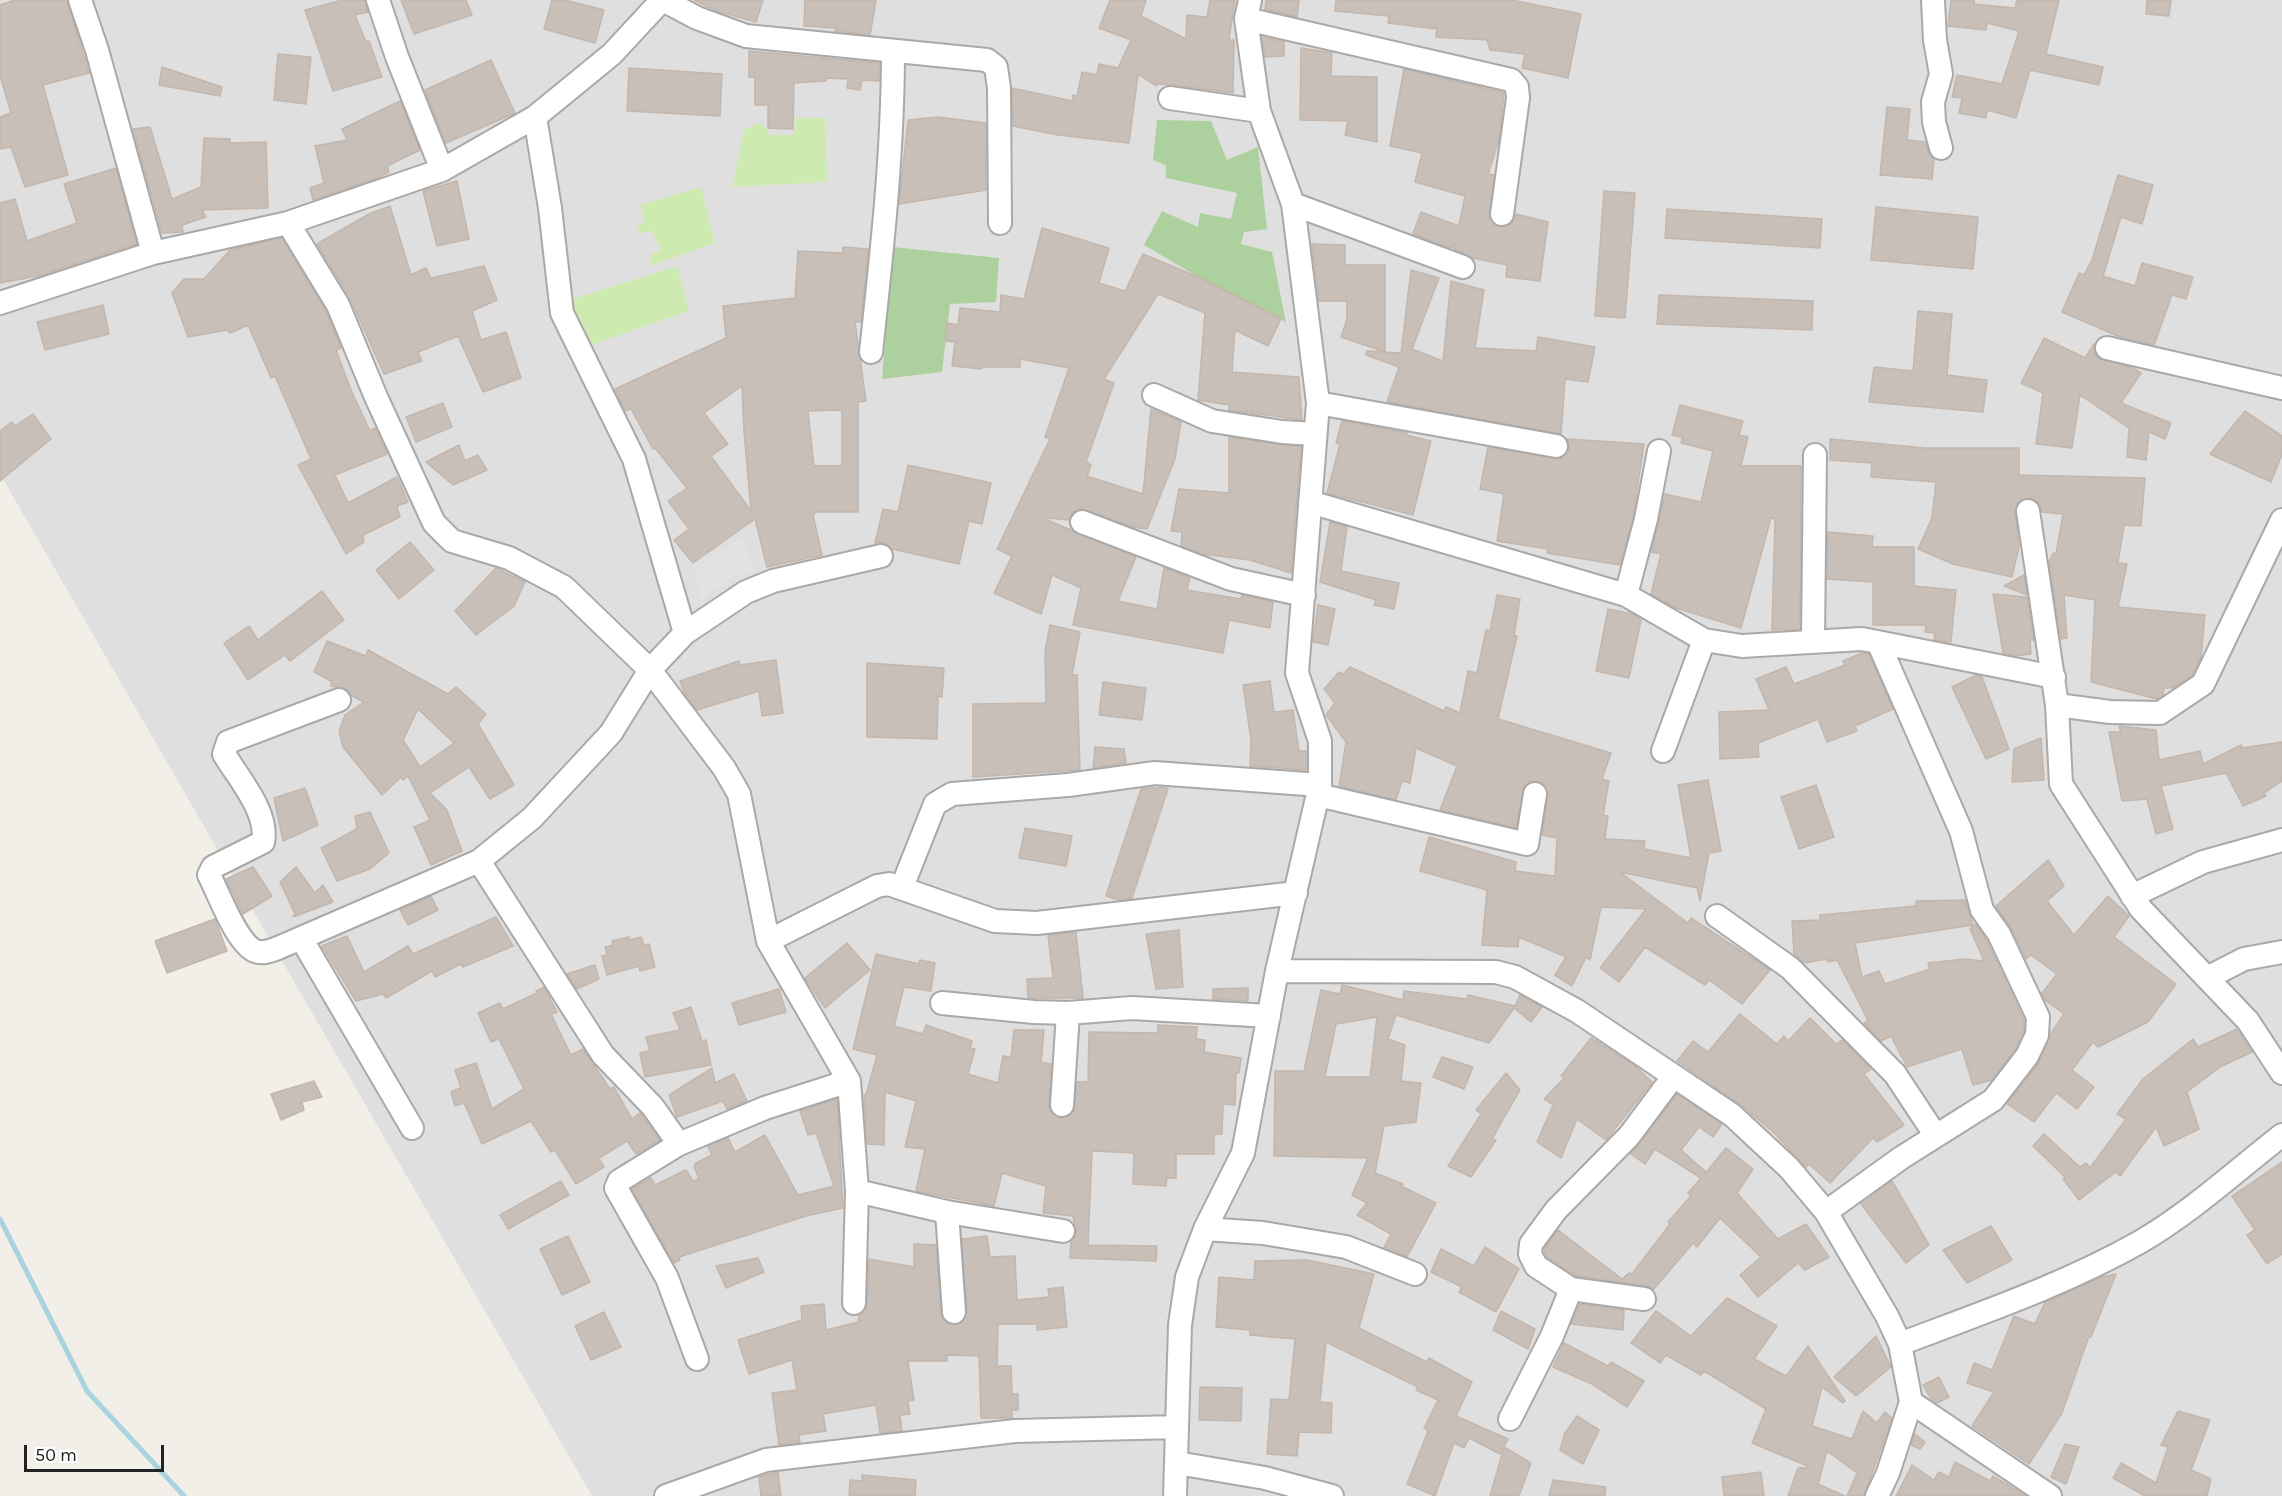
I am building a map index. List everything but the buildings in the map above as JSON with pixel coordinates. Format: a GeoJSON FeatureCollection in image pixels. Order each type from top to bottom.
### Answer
{"type":"FeatureCollection","features":[{"type":"Feature","properties":{"kind":"street"},"geometry":{"type":"LineString","coordinates":[[80,0],[97,50],[153,253]]}},
{"type":"Feature","properties":{"kind":"street"},"geometry":{"type":"LineString","coordinates":[[378,0],[397,57],[442,170]]}},
{"type":"Feature","properties":{"kind":"street"},"geometry":{"type":"LineString","coordinates":[[0,303],[153,253],[288,223],[442,170],[535,117],[612,54],[663,0],[698,18],[746,36],[987,60],[996,67],[1000,223]]}},
{"type":"Feature","properties":{"kind":"street"},"geometry":{"type":"LineString","coordinates":[[1933,0],[1935,40],[1941,74],[1933,102],[1934,122],[1941,148]]}},
{"type":"Feature","properties":{"kind":"street"},"geometry":{"type":"LineString","coordinates":[[1175,1496],[1180,1325],[1187,1276],[1205,1229],[1243,1153],[1277,971],[1319,790],[1320,741],[1297,673],[1318,404],[1293,204],[1259,111],[1248,10],[1511,80],[1517,87],[1518,98],[1502,214]]}},
{"type":"Feature","properties":{"kind":"street"},"geometry":{"type":"LineString","coordinates":[[871,352],[888,198],[893,121],[893,51]]}},
{"type":"Feature","properties":{"kind":"street"},"geometry":{"type":"LineString","coordinates":[[1170,98],[1259,111]]}},
{"type":"Feature","properties":{"kind":"street"},"geometry":{"type":"LineString","coordinates":[[535,117],[550,208],[562,313],[634,459],[684,633]]}},
{"type":"Feature","properties":{"kind":"street"},"geometry":{"type":"LineString","coordinates":[[1293,204],[1463,267]]}},
{"type":"Feature","properties":{"kind":"street"},"geometry":{"type":"LineString","coordinates":[[288,223],[338,305],[376,397],[434,523],[452,541],[509,558],[564,588],[650,670],[724,768],[739,794],[768,941],[849,1081],[857,1191],[854,1303]]}},
{"type":"Feature","properties":{"kind":"street"},"geometry":{"type":"LineString","coordinates":[[2107,348],[2282,388]]}},
{"type":"Feature","properties":{"kind":"street"},"geometry":{"type":"LineString","coordinates":[[1154,394],[1212,421],[1282,432],[1315,434]]}},
{"type":"Feature","properties":{"kind":"street"},"geometry":{"type":"LineString","coordinates":[[1318,404],[1556,446]]}},
{"type":"Feature","properties":{"kind":"street"},"geometry":{"type":"LineString","coordinates":[[1626,595],[1646,519],[1659,451]]}},
{"type":"Feature","properties":{"kind":"street"},"geometry":{"type":"LineString","coordinates":[[1813,641],[1815,455]]}},
{"type":"Feature","properties":{"kind":"street"},"geometry":{"type":"LineString","coordinates":[[1310,502],[1626,595],[1704,640],[1742,646],[1862,639],[2054,677]]}},
{"type":"Feature","properties":{"kind":"street"},"geometry":{"type":"LineString","coordinates":[[2028,511],[2054,677],[2061,784],[2141,909],[2248,1021],[2282,1074]]}},
{"type":"Feature","properties":{"kind":"street"},"geometry":{"type":"LineString","coordinates":[[2057,705],[2110,712],[2160,713],[2203,684],[2282,520]]}},
{"type":"Feature","properties":{"kind":"street"},"geometry":{"type":"LineString","coordinates":[[1082,522],[1231,579],[1304,595]]}},
{"type":"Feature","properties":{"kind":"street"},"geometry":{"type":"LineString","coordinates":[[339,700],[228,742],[225,748],[224,754],[255,804],[265,830],[262,842],[213,867],[209,875],[244,942],[255,951],[264,953],[479,861],[532,818],[611,733],[650,670],[684,633],[746,592],[773,581],[881,556]]}},
{"type":"Feature","properties":{"kind":"street"},"geometry":{"type":"LineString","coordinates":[[1664,751],[1704,640]]}},
{"type":"Feature","properties":{"kind":"street"},"geometry":{"type":"LineString","coordinates":[[1826,1212],[1936,1136],[1993,1100],[2027,1056],[2037,1035],[2038,1017],[2000,934],[1982,910],[1961,831],[1878,642]]}},
{"type":"Feature","properties":{"kind":"street"},"geometry":{"type":"LineString","coordinates":[[902,887],[935,804],[952,794],[1068,785],[1155,773],[1319,790],[1527,844],[1534,794]]}},
{"type":"Feature","properties":{"kind":"street"},"geometry":{"type":"LineString","coordinates":[[2132,896],[2203,862],[2282,840]]}},
{"type":"Feature","properties":{"kind":"street"},"geometry":{"type":"LineString","coordinates":[[479,861],[603,1055],[653,1107],[679,1144]]}},
{"type":"Feature","properties":{"kind":"street"},"geometry":{"type":"LineString","coordinates":[[768,941],[877,886],[890,884],[995,921],[1037,923],[1296,893]]}},
{"type":"Feature","properties":{"kind":"street"},"geometry":{"type":"LineString","coordinates":[[1717,916],[1790,968],[1895,1074],[1936,1136]]}},
{"type":"Feature","properties":{"kind":"street"},"geometry":{"type":"LineString","coordinates":[[301,938],[412,1128]]}},
{"type":"Feature","properties":{"kind":"street"},"geometry":{"type":"LineString","coordinates":[[2206,978],[2244,959],[2282,952]]}},
{"type":"Feature","properties":{"kind":"street"},"geometry":{"type":"LineString","coordinates":[[1277,971],[1496,972],[1515,977],[1577,1011],[1732,1115],[1789,1168],[1826,1212],[1887,1316],[1900,1344],[1911,1402],[1888,1473],[1877,1496]]}},
{"type":"Feature","properties":{"kind":"street"},"geometry":{"type":"LineString","coordinates":[[942,1003],[1068,1013],[1132,1008],[1269,1016]]}},
{"type":"Feature","properties":{"kind":"street"},"geometry":{"type":"LineString","coordinates":[[1062,1105],[1068,1013]]}},
{"type":"Feature","properties":{"kind":"street"},"geometry":{"type":"LineString","coordinates":[[1644,1299],[1571,1289],[1536,1266],[1530,1254],[1531,1244],[1556,1210],[1629,1136],[1673,1077]]}},
{"type":"Feature","properties":{"kind":"street"},"geometry":{"type":"LineString","coordinates":[[698,1359],[667,1278],[616,1188],[619,1181],[679,1144],[765,1108],[849,1081]]}},
{"type":"Feature","properties":{"kind":"street"},"geometry":{"type":"LineString","coordinates":[[1900,1344],[2070,1278],[2141,1241],[2207,1194],[2282,1135]]}},
{"type":"Feature","properties":{"kind":"street"},"geometry":{"type":"LineString","coordinates":[[857,1191],[947,1212],[1064,1231]]}},
{"type":"Feature","properties":{"kind":"street"},"geometry":{"type":"LineString","coordinates":[[947,1212],[954,1312]]}},
{"type":"Feature","properties":{"kind":"street"},"geometry":{"type":"LineString","coordinates":[[1205,1229],[1263,1233],[1346,1247],[1415,1274]]}},
{"type":"Feature","properties":{"kind":"street"},"geometry":{"type":"LineString","coordinates":[[1509,1419],[1552,1336],[1571,1289]]}},
{"type":"Feature","properties":{"kind":"street"},"geometry":{"type":"LineString","coordinates":[[1911,1402],[2050,1496]]}},
{"type":"Feature","properties":{"kind":"street"},"geometry":{"type":"LineString","coordinates":[[666,1496],[766,1460],[1015,1431],[1177,1427]]}},
{"type":"Feature","properties":{"kind":"street"},"geometry":{"type":"LineString","coordinates":[[1177,1463],[1265,1478],[1332,1496]]}},
{"type":"Feature","properties":{"kind":"shaded area"},"geometry":{"type":"Polygon","coordinates":[[[0,0],[2282,0],[2282,1496],[592,1496],[0,474],[0,0]]]}},
{"type":"Feature","properties":{"kind":"shaded area"},"geometry":{"type":"Polygon","coordinates":[[[744,536],[753,571],[727,579],[701,601],[695,567],[744,536]]]}},
{"type":"Feature","properties":{"kind":"green space"},"geometry":{"type":"Polygon","coordinates":[[[796,118],[825,118],[827,182],[732,187],[744,130],[761,122],[770,135],[794,135],[796,118]]]}},
{"type":"Feature","properties":{"kind":"green space"},"geometry":{"type":"Polygon","coordinates":[[[1157,120],[1211,121],[1227,160],[1258,147],[1267,229],[1244,232],[1241,244],[1272,252],[1286,323],[1217,288],[1144,245],[1162,211],[1198,227],[1200,213],[1231,219],[1237,193],[1166,178],[1166,165],[1153,160],[1157,120]]]}},
{"type":"Feature","properties":{"kind":"green space"},"geometry":{"type":"Polygon","coordinates":[[[701,187],[715,243],[650,266],[651,254],[661,251],[652,231],[640,233],[637,228],[645,221],[640,205],[701,187]]]}},
{"type":"Feature","properties":{"kind":"green space"},"geometry":{"type":"Polygon","coordinates":[[[893,247],[999,258],[996,302],[950,304],[942,372],[882,379],[893,247]]]}},
{"type":"Feature","properties":{"kind":"green space"},"geometry":{"type":"Polygon","coordinates":[[[677,266],[689,311],[588,346],[570,300],[677,266]]]}},
{"type":"Feature","properties":{"kind":"waterway"},"geometry":{"type":"LineString","coordinates":[[0,1219],[87,1391],[184,1496]]}}]}
